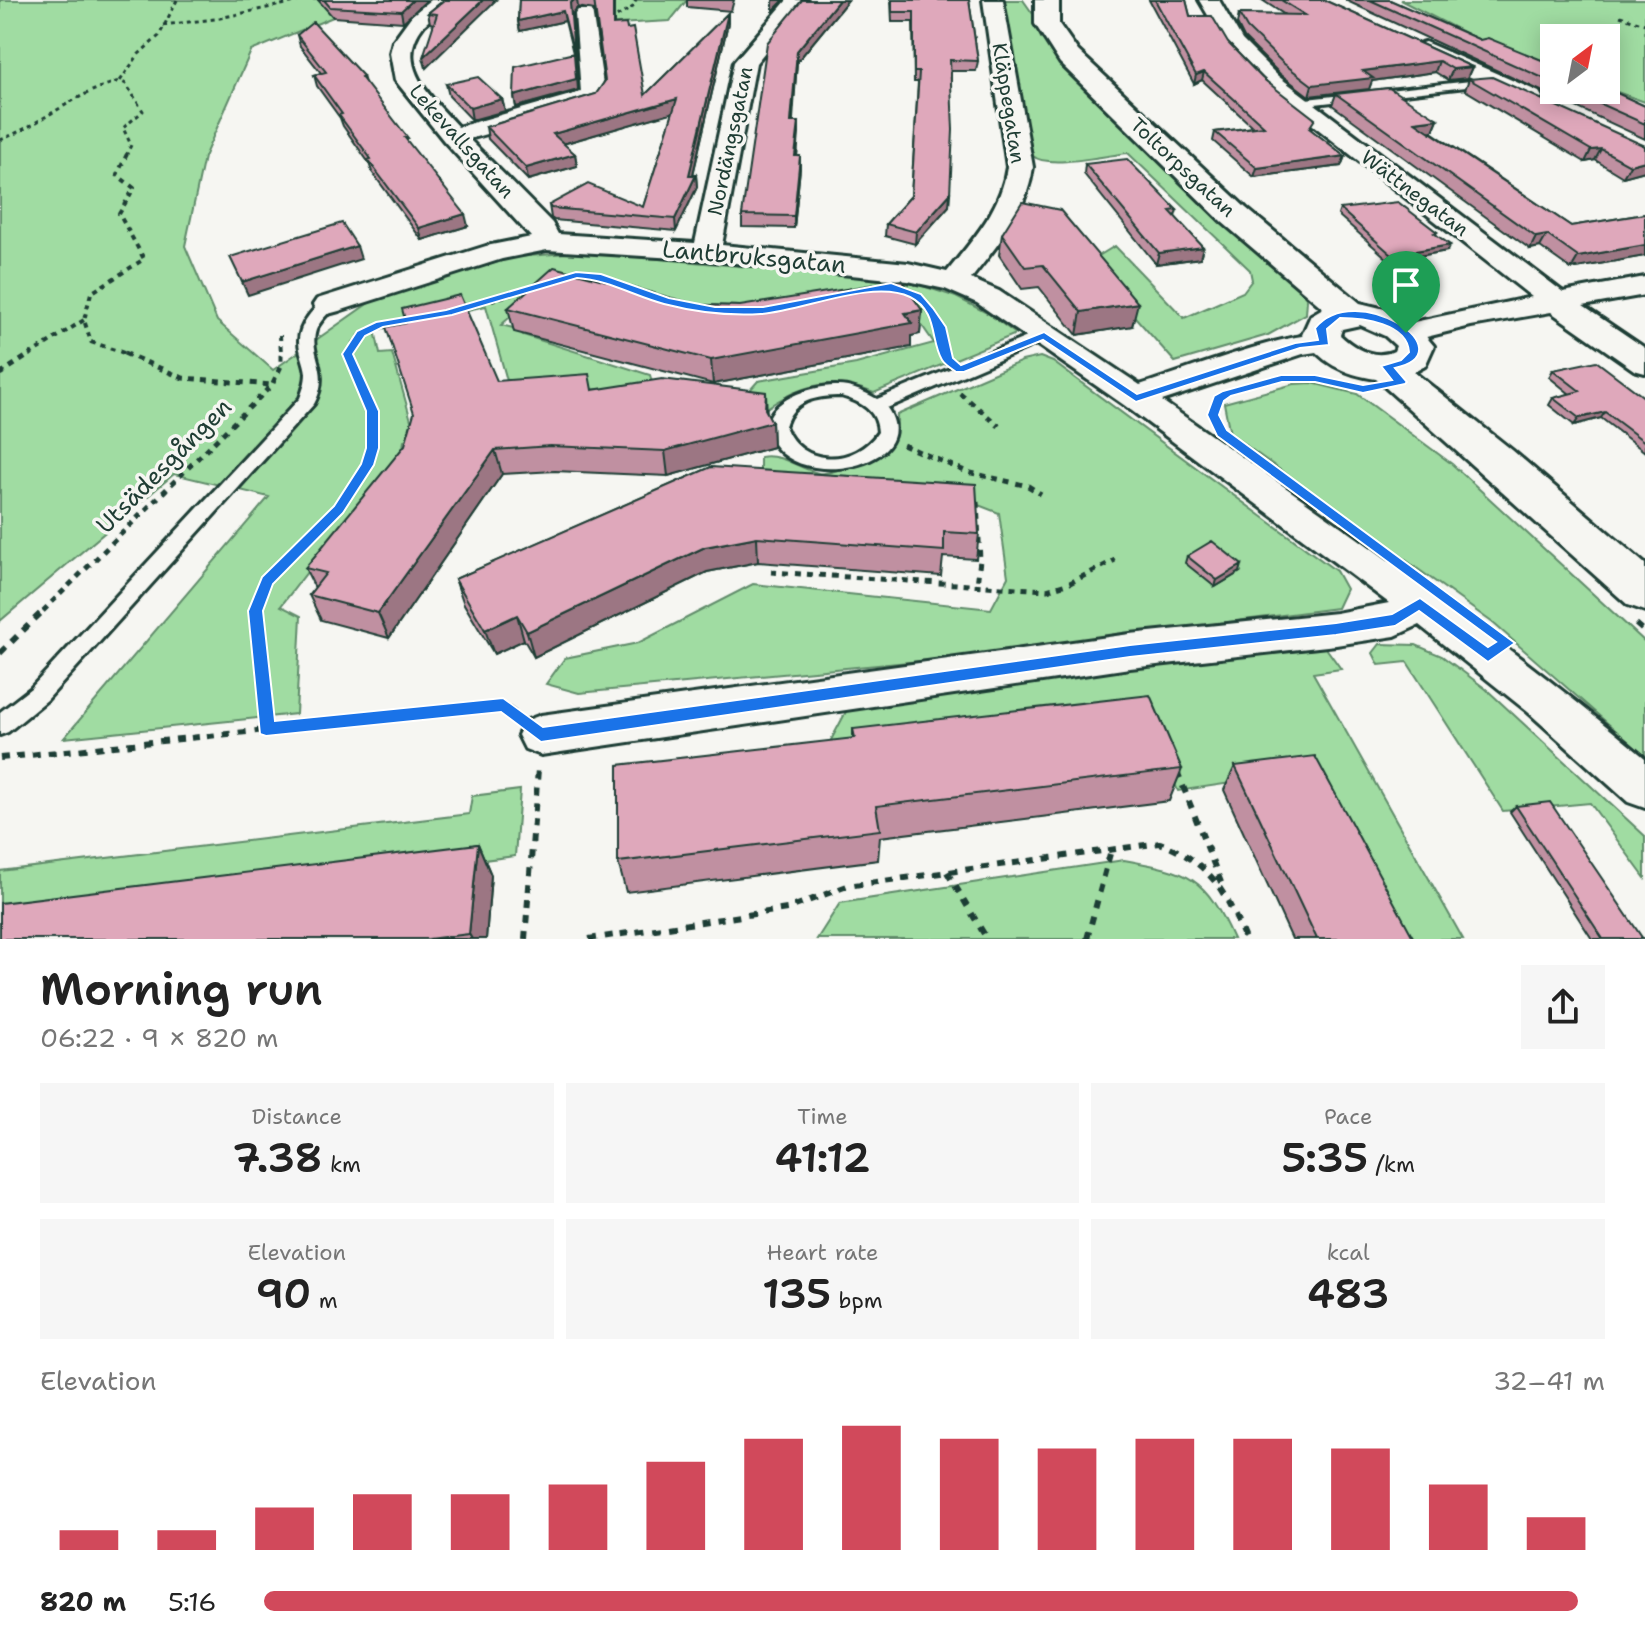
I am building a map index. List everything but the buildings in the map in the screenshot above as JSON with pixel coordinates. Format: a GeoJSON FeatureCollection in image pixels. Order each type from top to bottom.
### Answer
{"type":"FeatureCollection","features":[{"type":"Feature","properties":{"kind":"street","name":"Lekevallsgatan"},"geometry":{"type":"LineString","coordinates":[[443,0],[409,30],[401,53],[406,80],[453,136],[542,229],[547,242]]}},
{"type":"Feature","properties":{"kind":"street","name":"Nordängsgatan"},"geometry":{"type":"LineString","coordinates":[[707,252],[745,62],[797,0]]}},
{"type":"Feature","properties":{"kind":"street","name":"Kläppegatan"},"geometry":{"type":"LineString","coordinates":[[954,282],[998,222],[1019,184],[1020,167],[993,0]]}},
{"type":"Feature","properties":{"kind":"street","name":"Toltorpsgatan"},"geometry":{"type":"LineString","coordinates":[[1047,0],[1047,24],[1069,57],[1234,215],[1320,285],[1350,314]]}},
{"type":"Feature","properties":{"kind":"street","name":"Wättnegatan"},"geometry":{"type":"LineString","coordinates":[[1209,0],[1232,42],[1256,69],[1556,301],[1645,363]]}},
{"type":"Feature","properties":{"kind":"street"},"geometry":{"type":"LineString","coordinates":[[453,136],[589,97],[593,91],[586,24]]}},
{"type":"Feature","properties":{"kind":"street"},"geometry":{"type":"LineString","coordinates":[[1411,41],[1551,106]]}},
{"type":"Feature","properties":{"kind":"street","name":"Lantbruksgatan"},"geometry":{"type":"LineString","coordinates":[[328,305],[496,252],[547,242],[707,252],[908,272],[954,282],[988,297],[1136,398],[1420,604],[1544,699],[1645,787]]}},
{"type":"Feature","properties":{"kind":"street"},"geometry":{"type":"LineString","coordinates":[[1645,286],[1556,301],[1397,350],[1351,360],[1325,342],[1321,328],[1339,315],[1381,319],[1397,350],[1645,592]]}},
{"type":"Feature","properties":{"kind":"street"},"geometry":{"type":"LineString","coordinates":[[1136,398],[1273,353],[1325,342]]}},
{"type":"Feature","properties":{"kind":"street"},"geometry":{"type":"LineString","coordinates":[[541,735],[1130,651],[1351,627],[1395,620],[1420,604]]}},
{"type":"Feature","properties":{"kind":"lane"},"geometry":{"type":"LineString","coordinates":[[1297,103],[1497,81]]}},
{"type":"Feature","properties":{"kind":"lane"},"geometry":{"type":"LineString","coordinates":[[0,725],[39,694],[308,400],[315,386],[315,367],[306,352],[307,332],[310,320],[328,305]]}},
{"type":"Feature","properties":{"kind":"lane"},"geometry":{"type":"LineString","coordinates":[[876,406],[1044,335]]}},
{"type":"Feature","properties":{"kind":"lane"},"geometry":{"type":"LineString","coordinates":[[841,391],[860,396],[876,406],[887,425],[884,440],[873,452],[855,460],[833,464],[810,461],[792,453],[777,433],[780,413],[792,401],[810,394],[841,391]]}},
{"type":"Feature","properties":{"kind":"path"},"geometry":{"type":"LineString","coordinates":[[0,140],[35,123],[85,90],[120,81],[139,54],[159,36],[177,0]]}},
{"type":"Feature","properties":{"kind":"path"},"geometry":{"type":"LineString","coordinates":[[162,25],[215,19],[279,3],[305,0]]}},
{"type":"Feature","properties":{"kind":"path"},"geometry":{"type":"LineString","coordinates":[[586,24],[633,7],[636,0]]}},
{"type":"Feature","properties":{"kind":"path"},"geometry":{"type":"LineString","coordinates":[[1620,16],[1645,24]]}},
{"type":"Feature","properties":{"kind":"path"},"geometry":{"type":"LineString","coordinates":[[120,81],[126,84],[143,111],[123,128],[131,145],[117,175],[134,188],[119,214],[144,259],[91,293],[84,320],[91,342],[139,358],[183,378],[272,385],[281,366],[281,332],[290,317],[328,305]]}},
{"type":"Feature","properties":{"kind":"path"},"geometry":{"type":"LineString","coordinates":[[566,277],[597,276],[637,290]]}},
{"type":"Feature","properties":{"kind":"path"},"geometry":{"type":"LineString","coordinates":[[448,313],[541,284]]}},
{"type":"Feature","properties":{"kind":"path"},"geometry":{"type":"LineString","coordinates":[[918,297],[940,327],[947,359],[960,370]]}},
{"type":"Feature","properties":{"kind":"path"},"geometry":{"type":"LineString","coordinates":[[266,729],[268,712],[255,623],[260,595],[282,563],[351,494],[368,465],[372,448],[372,411],[348,354],[350,347],[369,328],[421,317]]}},
{"type":"Feature","properties":{"kind":"path"},"geometry":{"type":"LineString","coordinates":[[0,374],[84,320]]}},
{"type":"Feature","properties":{"kind":"path"},"geometry":{"type":"LineString","coordinates":[[942,378],[999,426]]}},
{"type":"Feature","properties":{"kind":"path"},"geometry":{"type":"LineString","coordinates":[[1281,379],[1315,378],[1337,384]]}},
{"type":"Feature","properties":{"kind":"path","name":"Utsädesgången"},"geometry":{"type":"LineString","coordinates":[[0,653],[272,385]]}},
{"type":"Feature","properties":{"kind":"path"},"geometry":{"type":"LineString","coordinates":[[1216,423],[1213,415],[1215,406],[1218,399],[1227,394]]}},
{"type":"Feature","properties":{"kind":"path"},"geometry":{"type":"LineString","coordinates":[[891,441],[974,474],[1028,486],[1041,494]]}},
{"type":"Feature","properties":{"kind":"path"},"geometry":{"type":"LineString","coordinates":[[974,474],[979,514],[977,585]]}},
{"type":"Feature","properties":{"kind":"path"},"geometry":{"type":"LineString","coordinates":[[771,572],[1047,590],[1078,580],[1115,560]]}},
{"type":"Feature","properties":{"kind":"path"},"geometry":{"type":"LineString","coordinates":[[0,758],[503,705],[541,735],[525,939]]}},
{"type":"Feature","properties":{"kind":"path"},"geometry":{"type":"LineString","coordinates":[[1175,765],[1245,939]]}},
{"type":"Feature","properties":{"kind":"path"},"geometry":{"type":"LineString","coordinates":[[589,939],[787,909],[847,886],[1160,843],[1182,850],[1207,868],[1225,893]]}},
{"type":"Feature","properties":{"kind":"path"},"geometry":{"type":"LineString","coordinates":[[1087,939],[1111,850]]}},
{"type":"Feature","properties":{"kind":"path"},"geometry":{"type":"LineString","coordinates":[[947,872],[987,939]]}},
{"type":"Feature","properties":{"kind":"green space"},"geometry":{"type":"Polygon","coordinates":[[[0,0],[374,0],[251,51],[204,157],[185,246],[217,321],[273,370],[376,298],[515,257],[580,252],[843,275],[920,285],[956,297],[989,314],[1016,334],[874,393],[838,384],[806,388],[776,402],[746,423],[750,390],[758,381],[856,364],[934,343],[903,298],[763,319],[542,289],[501,325],[525,331],[523,335],[650,375],[656,396],[604,389],[537,391],[517,416],[486,306],[375,330],[380,354],[392,353],[414,431],[404,441],[401,463],[318,558],[281,606],[301,616],[296,714],[64,738],[269,497],[174,474],[0,621],[0,0]]]}},
{"type":"Feature","properties":{"kind":"green space"},"geometry":{"type":"Polygon","coordinates":[[[629,0],[687,0],[670,21],[599,25],[597,5],[629,0]]]}},
{"type":"Feature","properties":{"kind":"green space"},"geometry":{"type":"Polygon","coordinates":[[[1000,0],[1023,0],[1035,17],[1041,38],[1118,118],[1302,288],[1307,300],[1306,314],[1268,335],[1175,362],[1087,263],[1115,246],[1184,318],[1243,292],[1252,280],[1250,270],[1128,153],[1064,161],[1040,160],[1033,156],[1000,0]]]}},
{"type":"Feature","properties":{"kind":"green space"},"geometry":{"type":"Polygon","coordinates":[[[1400,0],[1645,0],[1645,102],[1620,93],[1620,24],[1540,24],[1540,64],[1510,56],[1400,0]]]}},
{"type":"Feature","properties":{"kind":"green space"},"geometry":{"type":"Polygon","coordinates":[[[1040,357],[1053,362],[1336,571],[1346,589],[1337,608],[941,659],[579,693],[546,684],[565,658],[638,643],[753,584],[991,609],[1008,577],[999,513],[968,501],[760,481],[760,457],[782,459],[822,473],[869,460],[885,452],[891,445],[897,415],[1022,361],[1040,357]]]}},
{"type":"Feature","properties":{"kind":"green space"},"geometry":{"type":"Polygon","coordinates":[[[1312,383],[1357,394],[1452,464],[1645,642],[1645,756],[1493,623],[1230,434],[1224,403],[1294,384],[1312,383]]]}},
{"type":"Feature","properties":{"kind":"green space"},"geometry":{"type":"Polygon","coordinates":[[[1321,641],[1341,669],[1313,673],[1463,939],[1391,939],[1304,772],[1178,791],[1146,719],[822,757],[848,708],[1321,641]]]}},
{"type":"Feature","properties":{"kind":"green space"},"geometry":{"type":"Polygon","coordinates":[[[1380,644],[1416,645],[1442,656],[1486,689],[1645,836],[1645,878],[1590,803],[1503,811],[1407,662],[1379,665],[1373,653],[1380,644]]]}},
{"type":"Feature","properties":{"kind":"green space"},"geometry":{"type":"Polygon","coordinates":[[[520,790],[515,856],[0,921],[0,871],[469,814],[472,796],[520,790]]]}},
{"type":"Feature","properties":{"kind":"green space"},"geometry":{"type":"Polygon","coordinates":[[[1124,860],[1165,869],[1193,880],[1213,902],[1233,939],[817,939],[840,903],[1124,860]]]}},
{"type":"Feature","properties":{"kind":"route"},"geometry":{"type":"LineString","coordinates":[[576,275],[597,276],[666,301],[715,310],[763,311],[891,287],[918,297],[929,310],[940,327],[947,359],[960,370],[1044,335],[1136,398],[1299,345],[1325,342],[1321,328],[1330,318],[1339,315],[1360,314],[1381,319],[1406,333],[1415,346],[1415,353],[1405,362],[1387,366],[1401,382],[1363,389],[1315,378],[1281,379],[1227,394],[1218,399],[1213,415],[1221,433],[1508,643],[1488,655],[1420,604],[1395,620],[1336,629],[1130,651],[541,735],[503,705],[266,729],[268,712],[255,611],[267,581],[339,510],[368,465],[372,448],[372,411],[348,354],[361,334],[380,324],[492,302],[576,275]]}}]}
